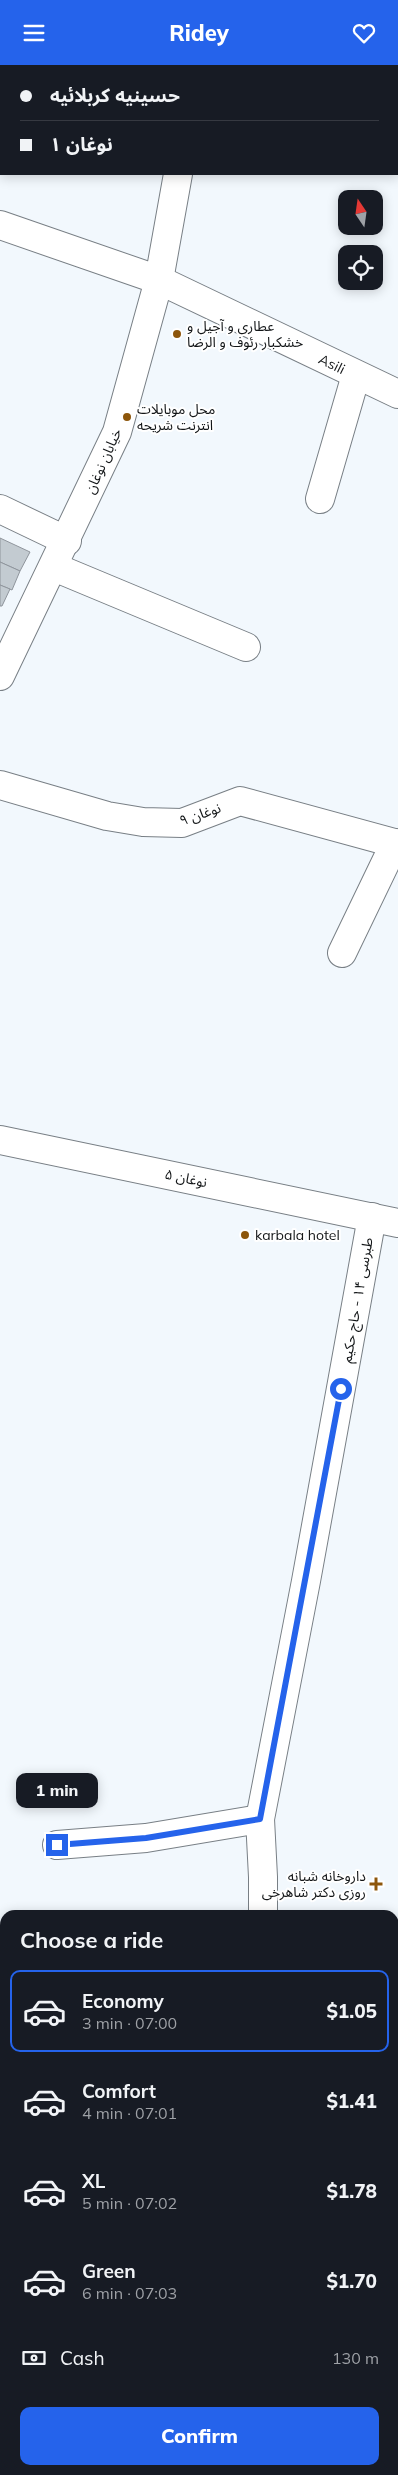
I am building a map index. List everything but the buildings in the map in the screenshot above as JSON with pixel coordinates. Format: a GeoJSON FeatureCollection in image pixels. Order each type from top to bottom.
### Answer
{"type":"FeatureCollection","features":[{"type":"Feature","properties":{"kind":"street","name":"خیابان نوغان"},"geometry":{"type":"LineString","coordinates":[[0,676],[67,541],[117,432],[159,280],[178,175]]}},
{"type":"Feature","properties":{"kind":"street","name":"Asili"},"geometry":{"type":"LineString","coordinates":[[0,225],[159,280],[398,394]]}},
{"type":"Feature","properties":{"kind":"street"},"geometry":{"type":"LineString","coordinates":[[320,499],[356,375]]}},
{"type":"Feature","properties":{"kind":"street"},"geometry":{"type":"LineString","coordinates":[[0,509],[67,541]]}},
{"type":"Feature","properties":{"kind":"street"},"geometry":{"type":"LineString","coordinates":[[54,567],[246,647]]}},
{"type":"Feature","properties":{"kind":"street","name":"نوغان ۹"},"geometry":{"type":"LineString","coordinates":[[0,785],[116,818],[143,822],[182,823],[240,801],[397,844]]}},
{"type":"Feature","properties":{"kind":"street"},"geometry":{"type":"LineString","coordinates":[[342,953],[397,844]]}},
{"type":"Feature","properties":{"kind":"street","name":"نوغان ۵"},"geometry":{"type":"LineString","coordinates":[[0,1140],[385,1220]]}},
{"type":"Feature","properties":{"kind":"street","name":"طبرسی ۱۴ - حاج حکیم"},"geometry":{"type":"LineString","coordinates":[[263,1910],[260,1819],[306,1581],[385,1220]]}},
{"type":"Feature","properties":{"kind":"street"},"geometry":{"type":"LineString","coordinates":[[57,1845],[146,1838],[260,1819]]}},
{"type":"Feature","properties":{"kind":"place","name":"عطاری و آجیل و خشکبار رئوف و الرضا"},"geometry":{"type":"Point","coordinates":[177,334]}},
{"type":"Feature","properties":{"kind":"place","name":"محل موبايلات انترنت شريحه"},"geometry":{"type":"Point","coordinates":[127,417]}},
{"type":"Feature","properties":{"kind":"place","name":"karbala hotel"},"geometry":{"type":"Point","coordinates":[245,1235]}},
{"type":"Feature","properties":{"kind":"place","name":"داروخانه شبانه روزی دکتر شاهرخی"},"geometry":{"type":"Point","coordinates":[376,1884]}},
{"type":"Feature","properties":{"kind":"route"},"geometry":{"type":"LineString","coordinates":[[57,1845],[146,1838],[260,1819],[341,1389]]}}]}
